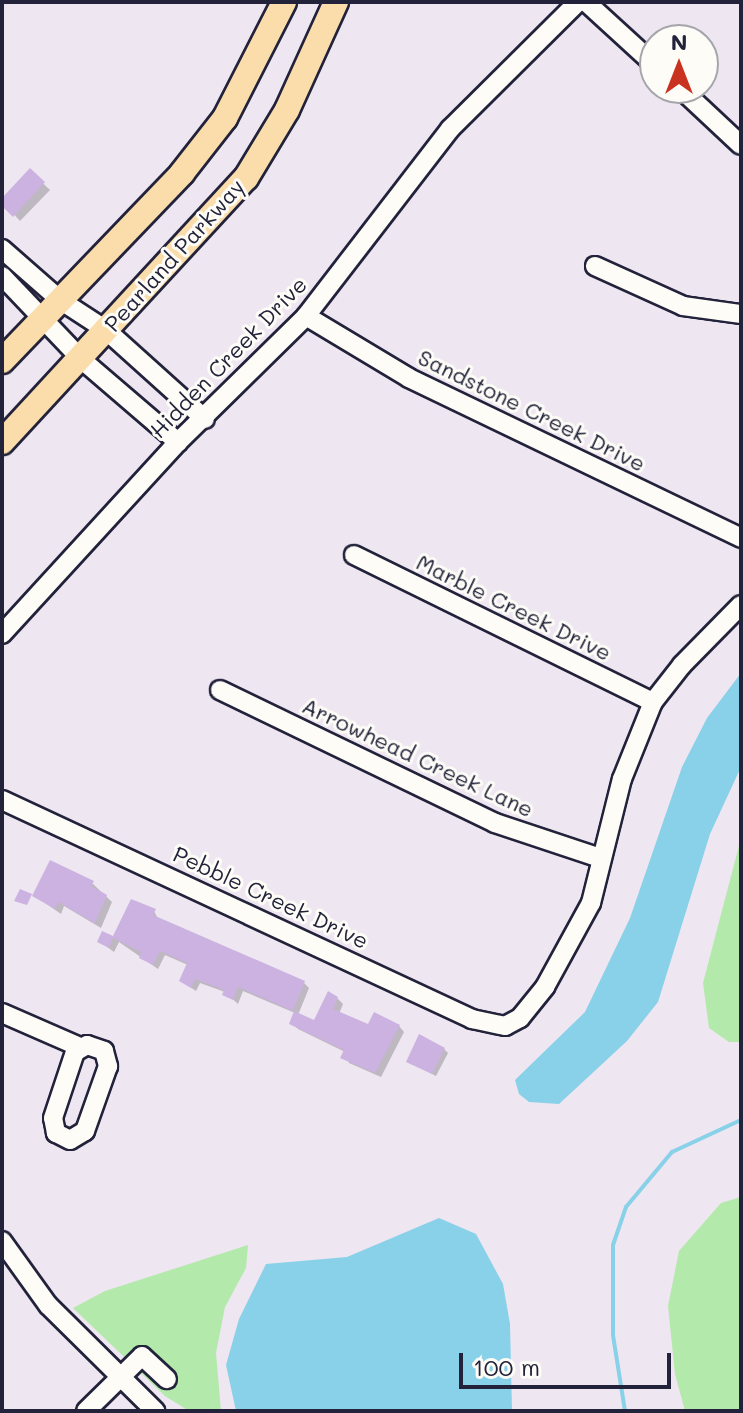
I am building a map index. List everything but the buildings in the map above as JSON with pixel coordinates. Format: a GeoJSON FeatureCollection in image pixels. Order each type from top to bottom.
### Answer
{"type":"FeatureCollection","features":[{"type":"Feature","properties":{"kind":"main road"},"geometry":{"type":"LineString","coordinates":[[2,361],[182,173],[225,118],[284,2]]}},
{"type":"Feature","properties":{"kind":"main road","name":"Pearland Parkway"},"geometry":{"type":"LineString","coordinates":[[2,442],[246,178],[287,110],[336,2]]}},
{"type":"Feature","properties":{"kind":"street","name":"Hidden Creek Drive"},"geometry":{"type":"LineString","coordinates":[[2,634],[178,442],[205,419],[306,316],[450,129],[578,2]]}},
{"type":"Feature","properties":{"kind":"street"},"geometry":{"type":"LineString","coordinates":[[586,2],[639,50]]}},
{"type":"Feature","properties":{"kind":"street"},"geometry":{"type":"LineString","coordinates":[[697,104],[741,145]]}},
{"type":"Feature","properties":{"kind":"street"},"geometry":{"type":"LineString","coordinates":[[2,249],[60,300],[106,330],[205,419]]}},
{"type":"Feature","properties":{"kind":"street"},"geometry":{"type":"LineString","coordinates":[[595,266],[683,306],[741,314]]}},
{"type":"Feature","properties":{"kind":"street"},"geometry":{"type":"LineString","coordinates":[[2,276],[81,359],[178,442]]}},
{"type":"Feature","properties":{"kind":"street","name":"Sandstone Creek Drive"},"geometry":{"type":"LineString","coordinates":[[306,316],[409,378],[741,538]]}},
{"type":"Feature","properties":{"kind":"street","name":"Marble Creek Drive"},"geometry":{"type":"LineString","coordinates":[[354,555],[653,702]]}},
{"type":"Feature","properties":{"kind":"street"},"geometry":{"type":"LineString","coordinates":[[600,858],[622,779],[653,702],[692,653],[741,605]]}},
{"type":"Feature","properties":{"kind":"street","name":"Arrowhead Creek Lane"},"geometry":{"type":"LineString","coordinates":[[220,690],[495,823],[600,858]]}},
{"type":"Feature","properties":{"kind":"street","name":"Pebble Creek Drive"},"geometry":{"type":"LineString","coordinates":[[2,800],[490,1027],[520,1018],[545,987],[591,903],[600,858]]}},
{"type":"Feature","properties":{"kind":"street"},"geometry":{"type":"LineString","coordinates":[[2,1013],[80,1047],[104,1051],[108,1066],[85,1131],[70,1140],[56,1133],[53,1118],[80,1047]]}},
{"type":"Feature","properties":{"kind":"street"},"geometry":{"type":"LineString","coordinates":[[2,1241],[48,1305],[119,1379],[155,1411]]}},
{"type":"Feature","properties":{"kind":"street"},"geometry":{"type":"LineString","coordinates":[[86,1411],[142,1356],[167,1379]]}},
{"type":"Feature","properties":{"kind":"green space"},"geometry":{"type":"Polygon","coordinates":[[[741,838],[741,1042],[729,1042],[709,1028],[703,983],[741,838]]]}},
{"type":"Feature","properties":{"kind":"green space"},"geometry":{"type":"Polygon","coordinates":[[[741,1197],[741,1411],[685,1411],[675,1374],[668,1306],[679,1251],[721,1203],[741,1197]]]}},
{"type":"Feature","properties":{"kind":"green space"},"geometry":{"type":"Polygon","coordinates":[[[248,1245],[246,1268],[225,1307],[216,1353],[221,1411],[189,1411],[165,1396],[73,1308],[105,1291],[248,1245]]]}},
{"type":"Feature","properties":{"kind":"water"},"geometry":{"type":"Polygon","coordinates":[[[741,673],[741,767],[710,834],[658,1002],[627,1041],[559,1104],[529,1102],[519,1094],[515,1080],[585,1012],[630,918],[682,767],[707,718],[741,673]]]}},
{"type":"Feature","properties":{"kind":"water"},"geometry":{"type":"Polygon","coordinates":[[[439,1218],[476,1234],[503,1284],[510,1324],[512,1411],[236,1411],[226,1365],[239,1319],[266,1264],[347,1257],[439,1218]]]}},
{"type":"Feature","properties":{"kind":"waterway"},"geometry":{"type":"LineString","coordinates":[[625,1411],[613,1335],[613,1245],[626,1207],[672,1152],[741,1120]]}}]}
